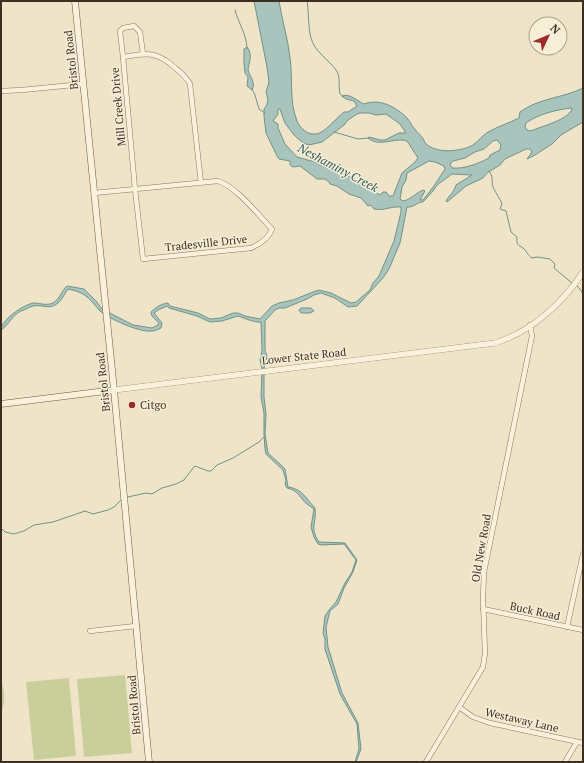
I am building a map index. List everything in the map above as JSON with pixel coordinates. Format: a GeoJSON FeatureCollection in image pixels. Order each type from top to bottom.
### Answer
{"type":"FeatureCollection","features":[{"type":"Feature","properties":{"kind":"main road","name":"Bristol Road"},"geometry":{"type":"LineString","coordinates":[[75,1],[125,502],[149,762]]}},
{"type":"Feature","properties":{"kind":"main road","name":"Lower State Road"},"geometry":{"type":"LineString","coordinates":[[1,404],[114,390]]}},
{"type":"Feature","properties":{"kind":"street"},"geometry":{"type":"LineString","coordinates":[[123,57],[120,31],[123,28],[134,26],[140,32],[143,54]]}},
{"type":"Feature","properties":{"kind":"street","name":"Mill Creek Drive"},"geometry":{"type":"LineString","coordinates":[[135,190],[123,57],[143,54],[163,57],[184,75],[190,84],[201,183]]}},
{"type":"Feature","properties":{"kind":"street"},"geometry":{"type":"LineString","coordinates":[[1,91],[83,84]]}},
{"type":"Feature","properties":{"kind":"street","name":"Tradesville Drive"},"geometry":{"type":"LineString","coordinates":[[94,194],[201,183],[225,183],[234,190],[272,229],[264,240],[251,248],[143,258],[135,190]]}},
{"type":"Feature","properties":{"kind":"street","name":"Lower State Road"},"geometry":{"type":"LineString","coordinates":[[114,390],[490,344],[513,336],[556,306],[572,288],[583,272]]}},
{"type":"Feature","properties":{"kind":"street","name":"Old New Road"},"geometry":{"type":"LineString","coordinates":[[426,762],[483,667],[485,661],[483,609],[484,572],[532,336],[530,325]]}},
{"type":"Feature","properties":{"kind":"street"},"geometry":{"type":"LineString","coordinates":[[567,627],[583,554]]}},
{"type":"Feature","properties":{"kind":"street","name":"Buck Road"},"geometry":{"type":"LineString","coordinates":[[483,609],[583,630]]}},
{"type":"Feature","properties":{"kind":"street"},"geometry":{"type":"LineString","coordinates":[[90,630],[136,626]]}},
{"type":"Feature","properties":{"kind":"street","name":"Westaway Lane"},"geometry":{"type":"LineString","coordinates":[[459,707],[473,717],[490,723],[583,743]]}},
{"type":"Feature","properties":{"kind":"street"},"geometry":{"type":"LineString","coordinates":[[565,762],[578,742]]}},
{"type":"Feature","properties":{"kind":"green space"},"geometry":{"type":"Polygon","coordinates":[[[125,675],[132,753],[84,757],[77,679],[125,675]]]}},
{"type":"Feature","properties":{"kind":"green space"},"geometry":{"type":"Polygon","coordinates":[[[69,678],[76,756],[34,760],[26,682],[69,678]]]}},
{"type":"Feature","properties":{"kind":"green space"},"geometry":{"type":"Polygon","coordinates":[[[1,681],[4,705],[1,713],[1,681]]]}},
{"type":"Feature","properties":{"kind":"water"},"geometry":{"type":"Polygon","coordinates":[[[254,1],[279,1],[291,66],[293,106],[297,121],[304,130],[313,134],[319,133],[327,128],[344,112],[348,112],[357,106],[354,101],[346,99],[342,96],[345,95],[364,104],[376,102],[393,107],[407,118],[425,143],[430,147],[448,151],[462,149],[473,145],[488,132],[519,118],[520,112],[527,107],[583,88],[583,122],[561,135],[552,144],[527,159],[532,152],[530,149],[526,149],[505,159],[500,165],[487,173],[483,178],[466,186],[447,202],[446,201],[456,185],[472,175],[452,174],[437,185],[423,202],[407,207],[400,243],[389,269],[383,278],[357,306],[348,307],[335,298],[321,293],[285,308],[275,310],[265,321],[265,350],[267,357],[264,368],[264,397],[266,414],[265,434],[268,453],[285,469],[288,487],[301,492],[315,508],[314,532],[319,542],[345,543],[357,560],[353,572],[344,588],[338,604],[330,611],[326,627],[328,647],[342,693],[358,723],[361,749],[356,762],[359,749],[357,724],[340,694],[325,649],[325,639],[323,633],[325,616],[336,602],[352,572],[356,560],[344,544],[318,544],[311,527],[314,509],[305,503],[295,491],[287,488],[283,470],[266,454],[264,434],[264,413],[261,397],[261,322],[238,316],[222,321],[210,322],[167,306],[154,313],[162,323],[161,328],[154,331],[140,330],[110,318],[100,311],[86,296],[68,289],[56,305],[49,307],[33,306],[21,311],[15,315],[1,330],[2,326],[9,317],[19,309],[34,303],[53,303],[67,286],[84,289],[102,309],[133,325],[152,328],[159,323],[152,316],[151,312],[159,306],[168,303],[170,306],[198,313],[210,319],[221,318],[233,313],[238,313],[260,319],[272,306],[319,290],[331,293],[351,303],[356,302],[370,290],[373,283],[379,276],[394,241],[401,207],[374,209],[371,205],[368,206],[361,198],[349,194],[337,186],[330,184],[325,179],[317,179],[300,166],[293,167],[290,165],[290,161],[279,159],[266,133],[264,109],[267,105],[268,99],[266,92],[269,82],[254,1]],[[278,109],[278,114],[273,121],[278,124],[278,128],[285,144],[297,157],[346,174],[380,195],[383,192],[386,192],[389,196],[393,196],[402,173],[418,158],[407,141],[397,140],[377,142],[368,138],[385,140],[399,133],[406,133],[400,124],[386,114],[357,114],[322,142],[309,145],[303,143],[294,135],[285,123],[280,109],[278,109]],[[565,109],[536,117],[526,123],[525,127],[527,130],[531,131],[554,122],[570,113],[572,109],[565,109]],[[497,140],[493,141],[484,149],[465,158],[453,161],[450,164],[452,168],[471,166],[489,158],[490,155],[500,150],[501,145],[497,140]],[[429,161],[407,173],[400,199],[403,201],[406,200],[424,190],[425,191],[420,200],[423,200],[445,169],[444,166],[429,161]]]}},
{"type":"Feature","properties":{"kind":"water"},"geometry":{"type":"Polygon","coordinates":[[[247,47],[250,53],[248,70],[253,82],[252,90],[247,86],[248,77],[245,73],[244,49],[247,47]]]}},
{"type":"Feature","properties":{"kind":"water"},"geometry":{"type":"Polygon","coordinates":[[[301,308],[311,308],[314,311],[310,313],[301,313],[299,310],[301,308]]]}},
{"type":"Feature","properties":{"kind":"waterway"},"geometry":{"type":"LineString","coordinates":[[307,1],[311,38],[318,51],[338,73],[340,94],[344,97]]}},
{"type":"Feature","properties":{"kind":"waterway"},"geometry":{"type":"LineString","coordinates":[[235,10],[246,38],[247,49]]}},
{"type":"Feature","properties":{"kind":"waterway"},"geometry":{"type":"LineString","coordinates":[[252,89],[259,109],[265,113]]}},
{"type":"Feature","properties":{"kind":"waterway"},"geometry":{"type":"LineString","coordinates":[[334,132],[358,139],[369,138]]}},
{"type":"Feature","properties":{"kind":"waterway"},"geometry":{"type":"LineString","coordinates":[[489,171],[492,176],[493,187],[502,204],[500,209],[506,211],[511,232],[517,237],[518,244],[532,258],[537,257],[550,259],[555,264],[554,268],[572,283]]}},
{"type":"Feature","properties":{"kind":"waterway"},"geometry":{"type":"LineString","coordinates":[[576,285],[583,294]]}},
{"type":"Feature","properties":{"kind":"waterway"},"geometry":{"type":"LineString","coordinates":[[128,497],[146,493],[152,494],[162,488],[176,484],[184,480],[195,466],[211,471],[217,465],[233,458],[259,442],[264,437]]}},
{"type":"Feature","properties":{"kind":"waterway"},"geometry":{"type":"LineString","coordinates":[[1,528],[5,532],[14,534],[24,531],[34,525],[53,522],[85,511],[93,514],[108,510],[114,507],[121,500]]}},
{"type":"Feature","properties":{"kind":"place","name":"Citgo"},"geometry":{"type":"Point","coordinates":[132,405]}},
{"type":"Feature","properties":{"kind":"water label","name":"Neshaminy Creek"},"geometry":{"type":"Point","coordinates":[338,168]}}]}
